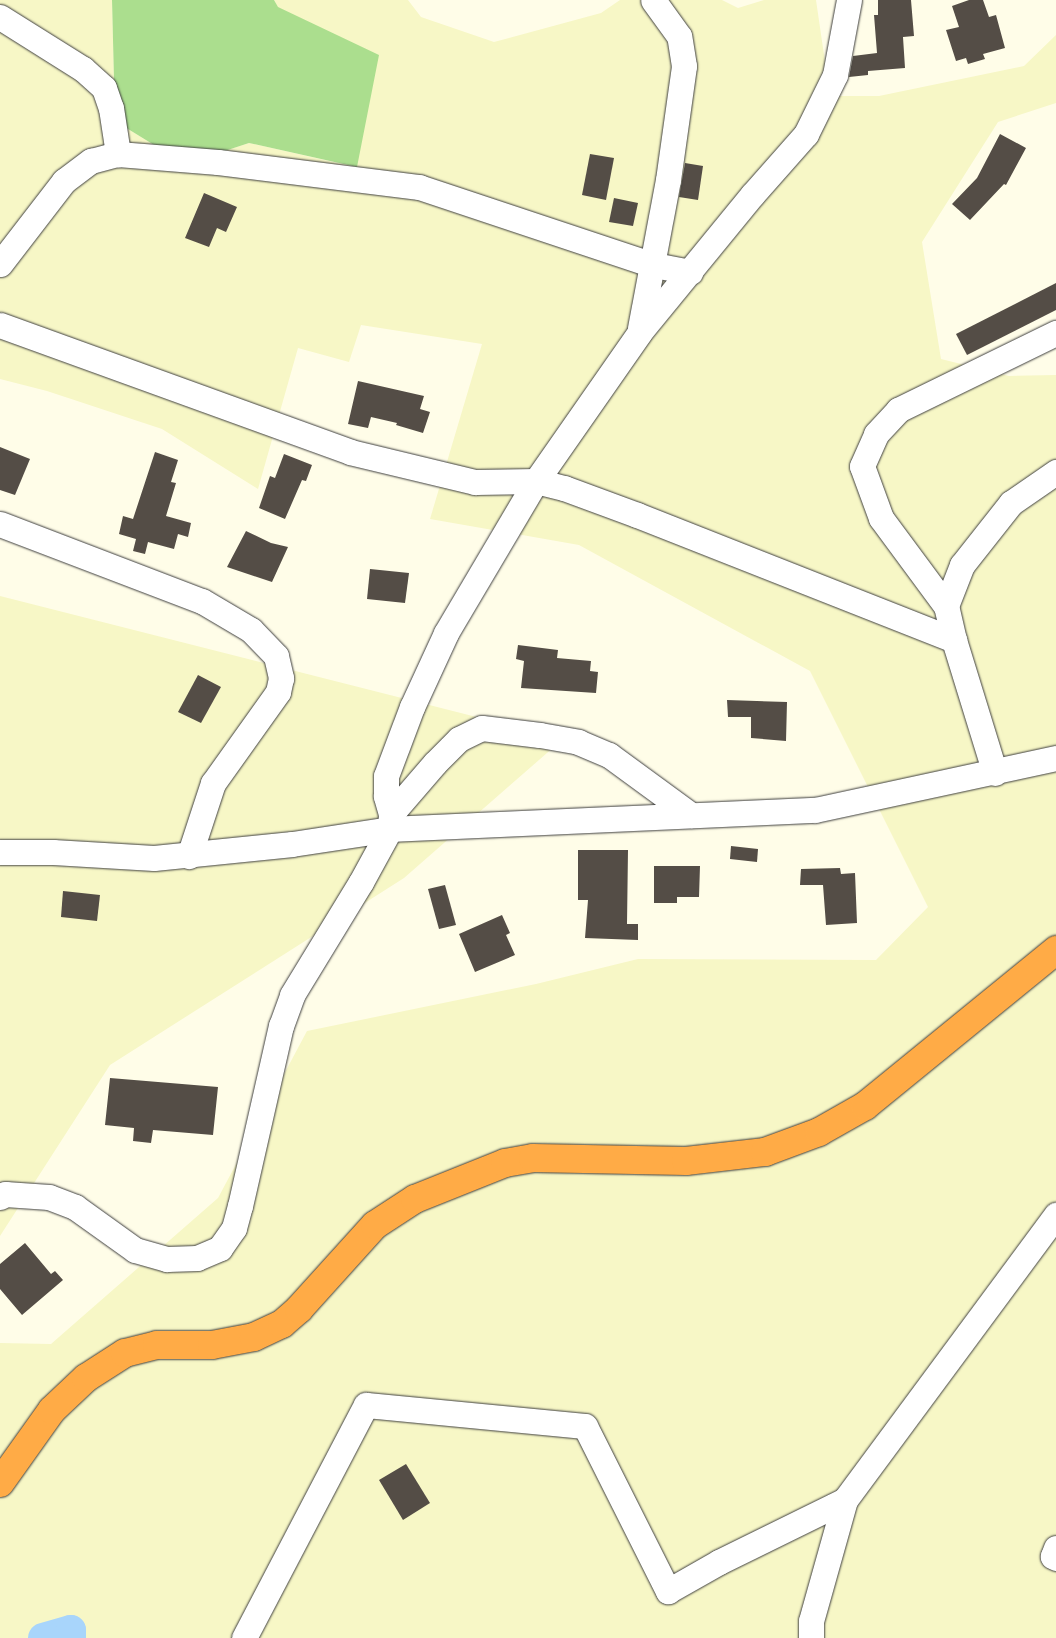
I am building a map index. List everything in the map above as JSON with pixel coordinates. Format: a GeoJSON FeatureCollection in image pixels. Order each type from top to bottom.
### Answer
{"type":"FeatureCollection","features":[{"type":"Feature","properties":{"kind":"highway"},"geometry":{"type":"LineString","coordinates":[[0,1483],[52,1410],[86,1378],[126,1353],[157,1345],[212,1344],[254,1337],[282,1324],[299,1310],[375,1225],[415,1199],[505,1163],[533,1158],[686,1161],[765,1152],[819,1132],[865,1106],[1056,950]]}},
{"type":"Feature","properties":{"kind":"street"},"geometry":{"type":"LineString","coordinates":[[640,332],[654,265],[684,66],[678,36],[653,0]]}},
{"type":"Feature","properties":{"kind":"street"},"geometry":{"type":"LineString","coordinates":[[390,822],[386,796],[386,776],[412,707],[446,633],[536,481],[640,332],[752,195],[806,134],[835,75],[849,0]]}},
{"type":"Feature","properties":{"kind":"street"},"geometry":{"type":"LineString","coordinates":[[0,17],[83,69],[104,88],[111,108],[118,154]]}},
{"type":"Feature","properties":{"kind":"street"},"geometry":{"type":"LineString","coordinates":[[0,264],[64,181],[91,161],[118,154],[218,162],[419,187],[654,265],[690,272]]}},
{"type":"Feature","properties":{"kind":"street"},"geometry":{"type":"LineString","coordinates":[[0,325],[350,452],[475,482],[536,481],[564,488],[954,640]]}},
{"type":"Feature","properties":{"kind":"street"},"geometry":{"type":"LineString","coordinates":[[995,773],[954,640],[946,606],[881,518],[862,466],[876,434],[898,410],[1056,333]]}},
{"type":"Feature","properties":{"kind":"street"},"geometry":{"type":"LineString","coordinates":[[946,606],[962,565],[1011,503],[1056,472]]}},
{"type":"Feature","properties":{"kind":"street"},"geometry":{"type":"LineString","coordinates":[[0,524],[202,601],[251,630],[276,656],[281,678],[278,692],[213,782],[189,856]]}},
{"type":"Feature","properties":{"kind":"street"},"geometry":{"type":"LineString","coordinates":[[0,1197],[5,1194],[49,1197],[75,1206],[135,1250],[167,1259],[197,1258],[220,1248],[234,1228],[281,1026],[292,995],[361,882],[390,822],[435,763],[459,739],[482,728],[578,742],[609,755],[691,815]]}},
{"type":"Feature","properties":{"kind":"street"},"geometry":{"type":"LineString","coordinates":[[0,852],[53,852],[154,858],[189,856],[292,844],[390,822],[815,810],[995,773],[1056,758]]}},
{"type":"Feature","properties":{"kind":"street"},"geometry":{"type":"LineString","coordinates":[[811,1638],[811,1621],[844,1500],[1056,1215]]}},
{"type":"Feature","properties":{"kind":"street"},"geometry":{"type":"LineString","coordinates":[[244,1638],[366,1405],[585,1426],[668,1591],[719,1562],[844,1500]]}},
{"type":"Feature","properties":{"kind":"green space"},"geometry":{"type":"Polygon","coordinates":[[[0,0],[112,0],[115,121],[185,164],[249,143],[356,167],[274,0],[408,0],[421,17],[494,42],[601,13],[620,0],[722,0],[738,8],[764,0],[816,0],[830,96],[879,96],[1024,66],[1056,35],[1056,103],[998,122],[922,242],[941,359],[1009,376],[1056,375],[1056,1638],[0,1638],[0,1343],[51,1344],[218,1198],[307,1031],[536,984],[638,959],[876,960],[928,907],[810,671],[579,545],[430,519],[482,344],[361,325],[349,362],[298,348],[258,489],[162,429],[47,391],[0,379],[0,0]]]}},
{"type":"Feature","properties":{"kind":"green space"},"geometry":{"type":"Polygon","coordinates":[[[112,0],[274,0],[278,7],[379,55],[357,167],[249,143],[185,164],[115,121],[112,0]]]}},
{"type":"Feature","properties":{"kind":"green space"},"geometry":{"type":"Polygon","coordinates":[[[0,596],[563,739],[404,878],[110,1065],[0,1236],[0,596]]]}},
{"type":"Feature","properties":{"kind":"building"},"geometry":{"type":"Polygon","coordinates":[[[878,0],[911,0],[914,36],[903,37],[905,68],[868,71],[868,75],[849,77],[853,56],[877,53],[874,15],[878,15],[878,0]]]}},
{"type":"Feature","properties":{"kind":"building"},"geometry":{"type":"Polygon","coordinates":[[[969,0],[983,0],[989,17],[996,15],[1005,48],[983,54],[985,59],[968,64],[966,58],[956,61],[946,30],[959,27],[952,6],[969,0]]]}},
{"type":"Feature","properties":{"kind":"building"},"geometry":{"type":"Polygon","coordinates":[[[1000,134],[1026,148],[1006,185],[1004,184],[970,220],[952,204],[977,178],[1000,134]]]}},
{"type":"Feature","properties":{"kind":"building"},"geometry":{"type":"Polygon","coordinates":[[[590,154],[614,158],[606,200],[582,195],[590,154]]]}},
{"type":"Feature","properties":{"kind":"building"},"geometry":{"type":"Polygon","coordinates":[[[685,163],[703,166],[698,200],[679,197],[685,163]]]}},
{"type":"Feature","properties":{"kind":"building"},"geometry":{"type":"Polygon","coordinates":[[[204,193],[237,207],[226,232],[217,228],[209,247],[185,238],[204,193]]]}},
{"type":"Feature","properties":{"kind":"building"},"geometry":{"type":"Polygon","coordinates":[[[614,198],[638,203],[633,226],[609,222],[614,198]]]}},
{"type":"Feature","properties":{"kind":"building"},"geometry":{"type":"Polygon","coordinates":[[[1056,283],[1056,310],[967,355],[956,334],[1056,283]]]}},
{"type":"Feature","properties":{"kind":"building"},"geometry":{"type":"Polygon","coordinates":[[[358,381],[424,396],[420,409],[430,412],[423,433],[396,425],[397,423],[371,417],[368,428],[348,424],[358,381]]]}},
{"type":"Feature","properties":{"kind":"building"},"geometry":{"type":"Polygon","coordinates":[[[0,447],[30,459],[15,495],[0,490],[0,447]]]}},
{"type":"Feature","properties":{"kind":"building"},"geometry":{"type":"Polygon","coordinates":[[[155,452],[178,460],[171,482],[176,483],[166,516],[191,523],[188,537],[178,534],[174,549],[148,542],[145,554],[133,551],[136,539],[119,534],[123,516],[133,519],[155,452]]]}},
{"type":"Feature","properties":{"kind":"building"},"geometry":{"type":"Polygon","coordinates":[[[284,454],[312,465],[306,481],[302,480],[285,519],[259,508],[270,476],[275,478],[284,454]]]}},
{"type":"Feature","properties":{"kind":"building"},"geometry":{"type":"Polygon","coordinates":[[[246,531],[271,543],[288,547],[272,582],[227,567],[246,531]]]}},
{"type":"Feature","properties":{"kind":"building"},"geometry":{"type":"Polygon","coordinates":[[[370,569],[409,573],[405,603],[367,599],[370,569]]]}},
{"type":"Feature","properties":{"kind":"building"},"geometry":{"type":"Polygon","coordinates":[[[518,645],[558,650],[557,658],[591,661],[590,671],[598,672],[596,693],[521,688],[524,661],[516,659],[518,645]]]}},
{"type":"Feature","properties":{"kind":"building"},"geometry":{"type":"Polygon","coordinates":[[[198,675],[221,687],[201,723],[178,712],[198,675]]]}},
{"type":"Feature","properties":{"kind":"building"},"geometry":{"type":"Polygon","coordinates":[[[727,700],[787,702],[786,741],[751,738],[751,717],[728,717],[727,700]]]}},
{"type":"Feature","properties":{"kind":"building"},"geometry":{"type":"Polygon","coordinates":[[[731,846],[758,849],[757,862],[730,859],[731,846]]]}},
{"type":"Feature","properties":{"kind":"building"},"geometry":{"type":"Polygon","coordinates":[[[578,850],[628,850],[627,924],[638,924],[638,940],[585,938],[588,900],[578,900],[578,850]]]}},
{"type":"Feature","properties":{"kind":"building"},"geometry":{"type":"Polygon","coordinates":[[[654,866],[700,866],[699,897],[677,897],[677,903],[654,903],[654,866]]]}},
{"type":"Feature","properties":{"kind":"building"},"geometry":{"type":"Polygon","coordinates":[[[840,868],[841,874],[855,873],[857,923],[826,925],[823,885],[800,885],[801,869],[840,868]]]}},
{"type":"Feature","properties":{"kind":"building"},"geometry":{"type":"Polygon","coordinates":[[[445,885],[456,925],[439,929],[428,889],[445,885]]]}},
{"type":"Feature","properties":{"kind":"building"},"geometry":{"type":"Polygon","coordinates":[[[63,891],[100,895],[97,921],[61,917],[63,891]]]}},
{"type":"Feature","properties":{"kind":"building"},"geometry":{"type":"Polygon","coordinates":[[[502,915],[510,933],[506,935],[515,955],[475,972],[459,934],[502,915]]]}},
{"type":"Feature","properties":{"kind":"building"},"geometry":{"type":"Polygon","coordinates":[[[110,1078],[218,1087],[213,1135],[153,1130],[151,1143],[133,1141],[134,1128],[105,1125],[110,1078]]]}},
{"type":"Feature","properties":{"kind":"building"},"geometry":{"type":"Polygon","coordinates":[[[25,1243],[51,1274],[55,1271],[63,1280],[22,1315],[0,1289],[0,1264],[25,1243]]]}},
{"type":"Feature","properties":{"kind":"building"},"geometry":{"type":"Polygon","coordinates":[[[406,1464],[430,1503],[403,1520],[379,1480],[406,1464]]]}},
{"type":"Feature","properties":{"kind":"waterway"},"geometry":{"type":"LineString","coordinates":[[43,1638],[71,1630],[71,1638]]}}]}
